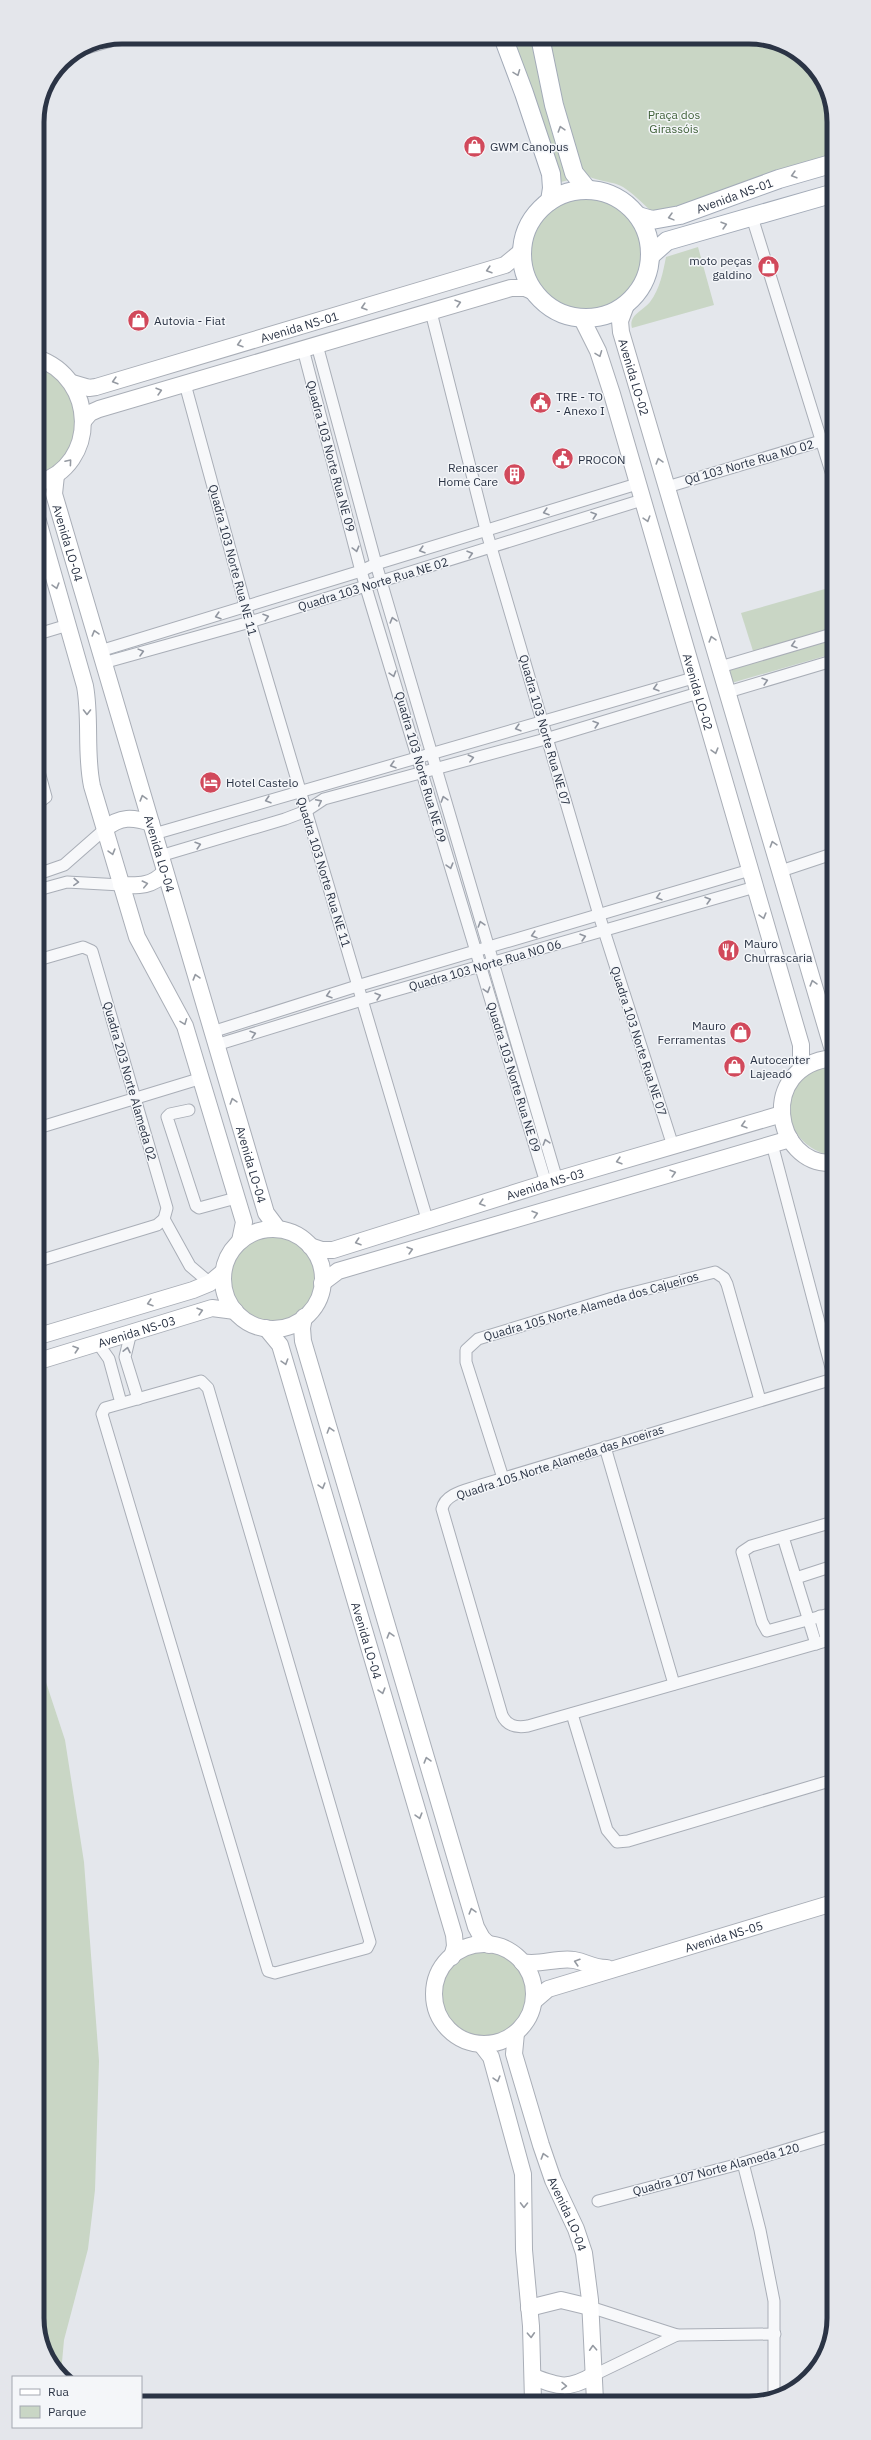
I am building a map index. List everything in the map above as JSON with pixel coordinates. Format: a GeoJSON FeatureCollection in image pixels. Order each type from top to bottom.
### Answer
{"type":"FeatureCollection","features":[{"type":"Feature","properties":{"kind":"main road"},"geometry":{"type":"LineString","coordinates":[[506,44],[524,93],[551,174],[552,188],[550,201]]}},
{"type":"Feature","properties":{"kind":"main road"},"geometry":{"type":"LineString","coordinates":[[541,44],[554,105],[574,173],[588,190]]}},
{"type":"Feature","properties":{"kind":"main road","name":"Avenida NS-01"},"geometry":{"type":"LineString","coordinates":[[638,216],[660,220],[680,215],[779,180],[827,165]]}},
{"type":"Feature","properties":{"kind":"main road","name":"Avenida NS-01"},"geometry":{"type":"LineString","coordinates":[[588,190],[600,191],[617,198],[638,216],[646,233],[650,256],[645,281],[637,294],[626,305],[605,316],[582,319],[555,310],[534,292],[525,274],[522,250],[530,222],[550,201],[565,193],[588,190]]}},
{"type":"Feature","properties":{"kind":"main road","name":"Avenida NS-01"},"geometry":{"type":"LineString","coordinates":[[650,256],[667,241],[827,195]]}},
{"type":"Feature","properties":{"kind":"street"},"geometry":{"type":"LineString","coordinates":[[752,216],[827,440]]}},
{"type":"Feature","properties":{"kind":"street","name":"Avenida NS-01"},"geometry":{"type":"LineString","coordinates":[[72,383],[89,388],[96,387],[505,265],[522,250]]}},
{"type":"Feature","properties":{"kind":"street","name":"Avenida NS-01"},"geometry":{"type":"LineString","coordinates":[[84,420],[90,413],[99,409],[513,288],[525,288],[534,292]]}},
{"type":"Feature","properties":{"kind":"street","name":"Avenida LO-02"},"geometry":{"type":"LineString","coordinates":[[626,305],[620,321],[621,332],[827,1030]]}},
{"type":"Feature","properties":{"kind":"street","name":"Quadra 103 Norte Rua NE 07"},"geometry":{"type":"LineString","coordinates":[[431,312],[486,530],[599,915],[673,1146]]}},
{"type":"Feature","properties":{"kind":"street","name":"Avenida LO-02"},"geometry":{"type":"LineString","coordinates":[[582,319],[603,364],[801,1045],[801,1068]]}},
{"type":"Feature","properties":{"kind":"street","name":"Quadra 103 Norte Rua NE 09"},"geometry":{"type":"LineString","coordinates":[[310,347],[381,580],[493,962],[552,1181]]}},
{"type":"Feature","properties":{"kind":"street","name":"Quadra 103 Norte Rua NE 09"},"geometry":{"type":"LineString","coordinates":[[310,347],[361,571],[418,757],[479,966],[552,1181]]}},
{"type":"Feature","properties":{"kind":"street"},"geometry":{"type":"LineString","coordinates":[[44,361],[56,367],[72,383],[81,400],[84,420],[82,437],[70,462],[56,475],[44,480]]}},
{"type":"Feature","properties":{"kind":"street","name":"Quadra 103 Norte Rua NE 11"},"geometry":{"type":"LineString","coordinates":[[185,384],[250,622],[427,1220]]}},
{"type":"Feature","properties":{"kind":"street","name":"Qd 103 Norte Rua NO 02"},"geometry":{"type":"LineString","coordinates":[[667,487],[827,440]]}},
{"type":"Feature","properties":{"kind":"street","name":"Avenida LO-04"},"geometry":{"type":"LineString","coordinates":[[56,475],[54,494],[152,829],[266,1213],[278,1229]]}},
{"type":"Feature","properties":{"kind":"street","name":"Quadra 103 Norte Rua NE 02"},"geometry":{"type":"LineString","coordinates":[[102,657],[361,571],[376,564],[637,484]]}},
{"type":"Feature","properties":{"kind":"street","name":"Quadra 103 Norte Rua NE 02"},"geometry":{"type":"LineString","coordinates":[[102,657],[250,622],[642,500]]}},
{"type":"Feature","properties":{"kind":"street","name":"Avenida LO-04"},"geometry":{"type":"LineString","coordinates":[[44,542],[86,692],[88,763],[92,786],[137,937],[146,956],[181,1016],[202,1078],[244,1222],[240,1241]]}},
{"type":"Feature","properties":{"kind":"street"},"geometry":{"type":"LineString","coordinates":[[44,632],[68,625]]}},
{"type":"Feature","properties":{"kind":"street"},"geometry":{"type":"LineString","coordinates":[[720,667],[827,635]]}},
{"type":"Feature","properties":{"kind":"street"},"geometry":{"type":"LineString","coordinates":[[728,692],[827,662]]}},
{"type":"Feature","properties":{"kind":"street"},"geometry":{"type":"LineString","coordinates":[[44,872],[64,865],[105,829],[121,818],[133,818],[152,829],[300,792],[694,678]]}},
{"type":"Feature","properties":{"kind":"street"},"geometry":{"type":"LineString","coordinates":[[160,856],[306,811],[324,799],[548,738],[698,693]]}},
{"type":"Feature","properties":{"kind":"street"},"geometry":{"type":"LineString","coordinates":[[781,871],[827,856]]}},
{"type":"Feature","properties":{"kind":"street","name":"Quadra 103 Norte Rua NO 06"},"geometry":{"type":"LineString","coordinates":[[214,1038],[357,986],[489,949],[750,870]]}},
{"type":"Feature","properties":{"kind":"street"},"geometry":{"type":"LineString","coordinates":[[44,888],[67,882],[122,885],[147,884],[157,880],[165,872]]}},
{"type":"Feature","properties":{"kind":"street","name":"Quadra 103 Norte Rua NO 06"},"geometry":{"type":"LineString","coordinates":[[214,1038],[362,1000],[755,887]]}},
{"type":"Feature","properties":{"kind":"street","name":"Quadra 203 Norte Alameda 02"},"geometry":{"type":"LineString","coordinates":[[44,958],[86,947],[93,953],[167,1208],[164,1219]]}},
{"type":"Feature","properties":{"kind":"street"},"geometry":{"type":"LineString","coordinates":[[827,1059],[801,1068],[792,1078],[785,1090],[782,1114],[790,1139],[804,1154],[827,1163]]}},
{"type":"Feature","properties":{"kind":"street"},"geometry":{"type":"LineString","coordinates":[[44,1126],[136,1100],[202,1078]]}},
{"type":"Feature","properties":{"kind":"street"},"geometry":{"type":"LineString","coordinates":[[189,1110],[170,1114],[167,1117],[196,1206],[199,1208],[206,1208],[236,1198]]}},
{"type":"Feature","properties":{"kind":"street","name":"Avenida NS-03"},"geometry":{"type":"LineString","coordinates":[[310,1246],[320,1262],[322,1283],[316,1302],[304,1318],[288,1326],[266,1328],[248,1322],[235,1311],[226,1294],[223,1272],[228,1256],[240,1241],[258,1231],[278,1229],[294,1234],[310,1246],[322,1250],[333,1250],[552,1181],[782,1114]]}},
{"type":"Feature","properties":{"kind":"street"},"geometry":{"type":"LineString","coordinates":[[322,1283],[338,1271],[790,1139]]}},
{"type":"Feature","properties":{"kind":"street"},"geometry":{"type":"LineString","coordinates":[[772,1144],[827,1352]]}},
{"type":"Feature","properties":{"kind":"street"},"geometry":{"type":"LineString","coordinates":[[44,1259],[157,1225],[164,1219],[190,1266],[210,1283]]}},
{"type":"Feature","properties":{"kind":"street","name":"Avenida NS-03"},"geometry":{"type":"LineString","coordinates":[[44,1334],[210,1283],[223,1272]]}},
{"type":"Feature","properties":{"kind":"street","name":"Quadra 105 Norte Alameda dos Cajueiros"},"geometry":{"type":"LineString","coordinates":[[503,1478],[466,1362],[466,1350],[472,1342],[485,1336],[616,1297],[715,1272],[724,1278],[727,1284],[760,1400]]}},
{"type":"Feature","properties":{"kind":"street","name":"Avenida NS-03"},"geometry":{"type":"LineString","coordinates":[[44,1359],[212,1308],[235,1311]]}},
{"type":"Feature","properties":{"kind":"street","name":"Avenida LO-04"},"geometry":{"type":"LineString","coordinates":[[304,1318],[302,1328],[304,1342],[474,1920],[480,1936],[489,1945]]}},
{"type":"Feature","properties":{"kind":"street","name":"Avenida LO-04"},"geometry":{"type":"LineString","coordinates":[[266,1328],[280,1345],[452,1927],[455,1942],[452,1957]]}},
{"type":"Feature","properties":{"kind":"street"},"geometry":{"type":"LineString","coordinates":[[131,1332],[125,1357],[138,1399]]}},
{"type":"Feature","properties":{"kind":"street"},"geometry":{"type":"LineString","coordinates":[[97,1342],[109,1359],[122,1403]]}},
{"type":"Feature","properties":{"kind":"street"},"geometry":{"type":"LineString","coordinates":[[201,1381],[208,1388],[370,1942],[367,1948],[275,1973],[268,1970],[102,1414],[105,1408],[122,1403],[201,1381]]}},
{"type":"Feature","properties":{"kind":"street","name":"Quadra 105 Norte Alameda das Aroeiras"},"geometry":{"type":"LineString","coordinates":[[827,1381],[503,1478],[451,1496],[443,1504],[443,1515],[504,1720],[508,1724],[520,1727],[572,1714],[674,1684],[827,1642]]}},
{"type":"Feature","properties":{"kind":"street"},"geometry":{"type":"LineString","coordinates":[[605,1447],[674,1684]]}},
{"type":"Feature","properties":{"kind":"street"},"geometry":{"type":"LineString","coordinates":[[827,1524],[751,1546],[742,1552],[764,1629],[772,1631],[827,1614]]}},
{"type":"Feature","properties":{"kind":"street"},"geometry":{"type":"LineString","coordinates":[[783,1537],[796,1578],[827,1640]]}},
{"type":"Feature","properties":{"kind":"street"},"geometry":{"type":"LineString","coordinates":[[796,1578],[827,1568]]}},
{"type":"Feature","properties":{"kind":"street"},"geometry":{"type":"LineString","coordinates":[[572,1714],[607,1830],[617,1842],[628,1842],[827,1782]]}},
{"type":"Feature","properties":{"kind":"street","name":"Avenida NS-05"},"geometry":{"type":"LineString","coordinates":[[534,2001],[545,1990],[827,1905]]}},
{"type":"Feature","properties":{"kind":"street"},"geometry":{"type":"LineString","coordinates":[[489,1945],[508,1950],[522,1962],[532,1979],[534,2001],[528,2019],[516,2033],[501,2042],[481,2044],[468,2042],[454,2034],[444,2024],[438,2012],[435,1996],[436,1982],[442,1968],[452,1957],[468,1947],[489,1945]]}},
{"type":"Feature","properties":{"kind":"street","name":"Avenida NS-05"},"geometry":{"type":"LineString","coordinates":[[522,1962],[538,1964],[574,1960],[591,1967],[614,1968]]}},
{"type":"Feature","properties":{"kind":"street","name":"Avenida LO-04"},"geometry":{"type":"LineString","coordinates":[[516,2033],[514,2054],[541,2145],[553,2180],[575,2225],[583,2249],[590,2308],[595,2396]]}},
{"type":"Feature","properties":{"kind":"street"},"geometry":{"type":"LineString","coordinates":[[481,2044],[491,2057],[522,2166],[524,2255],[529,2308],[533,2396]]}},
{"type":"Feature","properties":{"kind":"street","name":"Quadra 107 Norte Alameda 120"},"geometry":{"type":"LineString","coordinates":[[598,2201],[743,2163],[827,2137]]}},
{"type":"Feature","properties":{"kind":"street"},"geometry":{"type":"LineString","coordinates":[[743,2163],[770,2280],[775,2314],[774,2392]]}},
{"type":"Feature","properties":{"kind":"street"},"geometry":{"type":"LineString","coordinates":[[529,2308],[561,2300],[677,2335],[775,2334]]}},
{"type":"Feature","properties":{"kind":"street"},"geometry":{"type":"LineString","coordinates":[[533,2378],[562,2387],[574,2385],[677,2335]]}},
{"type":"Feature","properties":{"kind":"green space"},"geometry":{"type":"Polygon","coordinates":[[[515,44],[533,44],[569,180],[561,182],[536,100],[515,44]]]}},
{"type":"Feature","properties":{"kind":"green space","name":"Praça dos Girassóis"},"geometry":{"type":"Polygon","coordinates":[[[550,44],[754,44],[774,48],[788,54],[800,63],[814,79],[821,92],[827,122],[827,162],[661,212],[650,210],[623,187],[596,179],[586,175],[582,171],[560,90],[550,44]]]}},
{"type":"Feature","properties":{"kind":"green space"},"geometry":{"type":"Polygon","coordinates":[[[586,196],[608,200],[627,213],[640,232],[644,254],[640,276],[627,295],[608,308],[586,312],[564,308],[545,295],[532,276],[528,254],[532,232],[545,213],[564,200],[586,196]]]}},
{"type":"Feature","properties":{"kind":"green space"},"geometry":{"type":"Polygon","coordinates":[[[698,247],[714,305],[632,328],[631,323],[634,316],[650,302],[656,292],[661,280],[666,257],[698,247]]]}},
{"type":"Feature","properties":{"kind":"green space"},"geometry":{"type":"Polygon","coordinates":[[[44,368],[70,391],[77,431],[62,462],[44,473],[44,368]]]}},
{"type":"Feature","properties":{"kind":"green space"},"geometry":{"type":"Polygon","coordinates":[[[827,588],[827,629],[753,651],[741,613],[827,588]]]}},
{"type":"Feature","properties":{"kind":"green space"},"geometry":{"type":"Polygon","coordinates":[[[827,641],[827,655],[728,684],[724,672],[827,641]]]}},
{"type":"Feature","properties":{"kind":"green space"},"geometry":{"type":"Polygon","coordinates":[[[827,1065],[827,1154],[818,1151],[807,1144],[797,1134],[791,1123],[789,1111],[790,1098],[796,1086],[809,1072],[827,1065]]]}},
{"type":"Feature","properties":{"kind":"green space"},"geometry":{"type":"Polygon","coordinates":[[[273,1235],[290,1239],[304,1248],[313,1262],[317,1279],[313,1296],[304,1310],[290,1319],[273,1323],[256,1319],[242,1310],[233,1296],[229,1279],[233,1262],[242,1248],[256,1239],[273,1235]]]}},
{"type":"Feature","properties":{"kind":"green space"},"geometry":{"type":"Polygon","coordinates":[[[44,1676],[65,1740],[84,1862],[99,2061],[95,2190],[88,2249],[64,2340],[62,2367],[48,2343],[44,2318],[44,1676]]]}},
{"type":"Feature","properties":{"kind":"green space"},"geometry":{"type":"Polygon","coordinates":[[[485,1950],[502,1954],[516,1963],[525,1977],[529,1994],[525,2011],[516,2025],[502,2034],[485,2038],[468,2034],[454,2025],[445,2011],[441,1994],[445,1977],[454,1963],[468,1954],[485,1950]]]}},
{"type":"Feature","properties":{"kind":"place","name":"GWM Canopus"},"geometry":{"type":"Point","coordinates":[475,146]}},
{"type":"Feature","properties":{"kind":"place","name":"moto peças galdino"},"geometry":{"type":"Point","coordinates":[768,267]}},
{"type":"Feature","properties":{"kind":"place","name":"Autovia - Fiat"},"geometry":{"type":"Point","coordinates":[139,320]}},
{"type":"Feature","properties":{"kind":"place","name":"TRE - TO - Anexo I"},"geometry":{"type":"Point","coordinates":[540,403]}},
{"type":"Feature","properties":{"kind":"place","name":"PROCON"},"geometry":{"type":"Point","coordinates":[563,459]}},
{"type":"Feature","properties":{"kind":"place","name":"Renascer Home Care"},"geometry":{"type":"Point","coordinates":[514,474]}},
{"type":"Feature","properties":{"kind":"place","name":"Hotel Castelo"},"geometry":{"type":"Point","coordinates":[210,782]}},
{"type":"Feature","properties":{"kind":"place","name":"Mauro Churrascaria"},"geometry":{"type":"Point","coordinates":[729,950]}},
{"type":"Feature","properties":{"kind":"place","name":"Mauro Ferramentas"},"geometry":{"type":"Point","coordinates":[741,1032]}},
{"type":"Feature","properties":{"kind":"place","name":"Autocenter Lajeado"},"geometry":{"type":"Point","coordinates":[734,1066]}}]}
